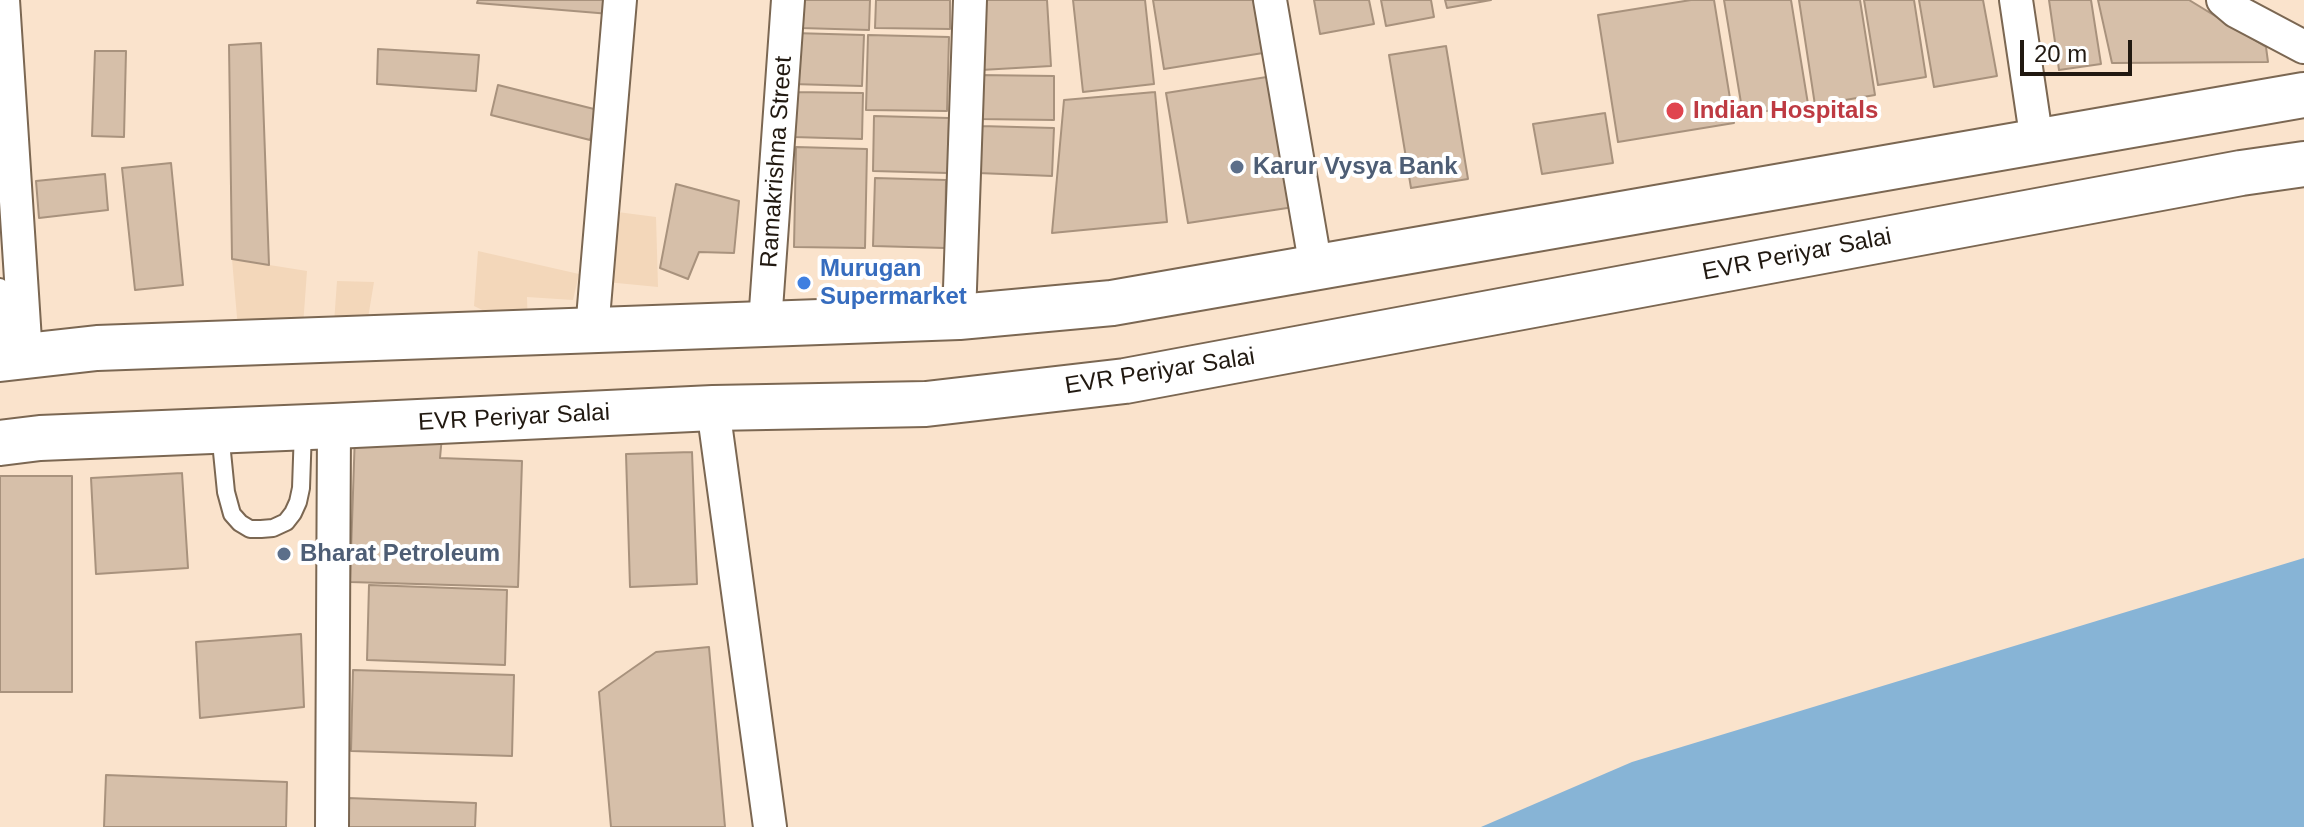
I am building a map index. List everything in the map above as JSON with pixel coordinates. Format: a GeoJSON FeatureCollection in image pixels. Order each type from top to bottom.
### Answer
{"type":"FeatureCollection","features":[{"type":"Feature","properties":{"kind":"main road"},"geometry":{"type":"LineString","coordinates":[[10,358],[97,348],[959,317],[1112,303],[2304,95]]}},
{"type":"Feature","properties":{"kind":"main road","name":"EVR Periyar Salai"},"geometry":{"type":"LineString","coordinates":[[0,443],[40,438],[713,408],[926,404],[1125,381],[2241,173],[2304,164]]}},
{"type":"Feature","properties":{"kind":"street"},"geometry":{"type":"LineString","coordinates":[[3,0],[10,358]]}},
{"type":"Feature","properties":{"kind":"street"},"geometry":{"type":"LineString","coordinates":[[592,330],[620,0]]}},
{"type":"Feature","properties":{"kind":"street","name":"Ramakrishna Street"},"geometry":{"type":"LineString","coordinates":[[765,323],[788,0]]}},
{"type":"Feature","properties":{"kind":"street"},"geometry":{"type":"LineString","coordinates":[[959,317],[970,0]]}},
{"type":"Feature","properties":{"kind":"street"},"geometry":{"type":"LineString","coordinates":[[1270,0],[1316,268]]}},
{"type":"Feature","properties":{"kind":"street"},"geometry":{"type":"LineString","coordinates":[[2016,0],[2037,142]]}},
{"type":"Feature","properties":{"kind":"street"},"geometry":{"type":"LineString","coordinates":[[2223,0],[2236,11],[2304,47]]}},
{"type":"Feature","properties":{"kind":"street"},"geometry":{"type":"LineString","coordinates":[[713,408],[770,827]]}},
{"type":"Feature","properties":{"kind":"street"},"geometry":{"type":"LineString","coordinates":[[318,427],[332,827]]}},
{"type":"Feature","properties":{"kind":"lane"},"geometry":{"type":"LineString","coordinates":[[0,287],[10,358]]}},
{"type":"Feature","properties":{"kind":"lane"},"geometry":{"type":"LineString","coordinates":[[219,431],[226,492],[232,514],[250,529],[261,529],[286,522],[293,513],[318,427]]}},
{"type":"Feature","properties":{"kind":"shaded area"},"geometry":{"type":"Polygon","coordinates":[[[602,210],[656,217],[658,287],[596,281],[602,210]]]}},
{"type":"Feature","properties":{"kind":"shaded area"},"geometry":{"type":"Polygon","coordinates":[[[478,251],[579,274],[573,300],[527,297],[528,332],[474,306],[478,251]]]}},
{"type":"Feature","properties":{"kind":"shaded area"},"geometry":{"type":"Polygon","coordinates":[[[232,259],[307,271],[302,340],[238,329],[232,259]]]}},
{"type":"Feature","properties":{"kind":"shaded area"},"geometry":{"type":"Polygon","coordinates":[[[337,281],[374,282],[367,324],[334,323],[337,281]]]}},
{"type":"Feature","properties":{"kind":"water"},"geometry":{"type":"Polygon","coordinates":[[[2304,558],[2304,827],[1481,827],[1632,762],[2304,558]]]}},
{"type":"Feature","properties":{"kind":"building"},"geometry":{"type":"Polygon","coordinates":[[[478,0],[611,0],[610,14],[477,3],[478,0]]]}},
{"type":"Feature","properties":{"kind":"building"},"geometry":{"type":"Polygon","coordinates":[[[802,0],[870,0],[869,30],[801,28],[802,0]]]}},
{"type":"Feature","properties":{"kind":"building"},"geometry":{"type":"Polygon","coordinates":[[[876,0],[950,0],[950,29],[875,28],[876,0]]]}},
{"type":"Feature","properties":{"kind":"building"},"geometry":{"type":"Polygon","coordinates":[[[977,0],[1047,0],[1051,66],[981,70],[977,0]]]}},
{"type":"Feature","properties":{"kind":"building"},"geometry":{"type":"Polygon","coordinates":[[[1073,0],[1145,0],[1154,84],[1083,92],[1073,0]]]}},
{"type":"Feature","properties":{"kind":"building"},"geometry":{"type":"Polygon","coordinates":[[[1153,0],[1255,0],[1263,53],[1164,69],[1153,0]]]}},
{"type":"Feature","properties":{"kind":"building"},"geometry":{"type":"Polygon","coordinates":[[[1314,0],[1369,0],[1374,24],[1320,34],[1314,0]]]}},
{"type":"Feature","properties":{"kind":"building"},"geometry":{"type":"Polygon","coordinates":[[[1381,0],[1431,0],[1434,17],[1386,26],[1381,0]]]}},
{"type":"Feature","properties":{"kind":"building"},"geometry":{"type":"Polygon","coordinates":[[[1445,0],[1491,0],[1447,8],[1445,0]]]}},
{"type":"Feature","properties":{"kind":"building"},"geometry":{"type":"Polygon","coordinates":[[[1691,0],[1714,0],[1734,123],[1618,142],[1598,15],[1691,0]]]}},
{"type":"Feature","properties":{"kind":"building"},"geometry":{"type":"Polygon","coordinates":[[[1724,0],[1791,0],[1808,104],[1743,115],[1724,0]]]}},
{"type":"Feature","properties":{"kind":"building"},"geometry":{"type":"Polygon","coordinates":[[[1799,0],[1860,0],[1875,95],[1815,105],[1799,0]]]}},
{"type":"Feature","properties":{"kind":"building"},"geometry":{"type":"Polygon","coordinates":[[[1864,0],[1914,0],[1926,77],[1878,85],[1864,0]]]}},
{"type":"Feature","properties":{"kind":"building"},"geometry":{"type":"Polygon","coordinates":[[[1919,0],[1983,0],[1997,76],[1934,87],[1919,0]]]}},
{"type":"Feature","properties":{"kind":"building"},"geometry":{"type":"Polygon","coordinates":[[[2049,0],[2091,0],[2101,64],[2059,70],[2049,0]]]}},
{"type":"Feature","properties":{"kind":"building"},"geometry":{"type":"Polygon","coordinates":[[[2098,0],[2189,0],[2266,47],[2268,62],[2112,63],[2098,0]]]}},
{"type":"Feature","properties":{"kind":"building"},"geometry":{"type":"Polygon","coordinates":[[[793,33],[864,35],[862,86],[792,84],[793,33]]]}},
{"type":"Feature","properties":{"kind":"building"},"geometry":{"type":"Polygon","coordinates":[[[868,35],[949,37],[947,111],[866,110],[868,35]]]}},
{"type":"Feature","properties":{"kind":"building"},"geometry":{"type":"Polygon","coordinates":[[[261,43],[269,265],[232,259],[229,45],[261,43]]]}},
{"type":"Feature","properties":{"kind":"building"},"geometry":{"type":"Polygon","coordinates":[[[1446,46],[1468,179],[1411,188],[1389,55],[1446,46]]]}},
{"type":"Feature","properties":{"kind":"building"},"geometry":{"type":"Polygon","coordinates":[[[378,49],[479,55],[476,91],[377,84],[378,49]]]}},
{"type":"Feature","properties":{"kind":"building"},"geometry":{"type":"Polygon","coordinates":[[[95,51],[126,51],[124,137],[92,136],[95,51]]]}},
{"type":"Feature","properties":{"kind":"building"},"geometry":{"type":"Polygon","coordinates":[[[978,75],[1054,76],[1054,120],[978,119],[978,75]]]}},
{"type":"Feature","properties":{"kind":"building"},"geometry":{"type":"Polygon","coordinates":[[[1273,76],[1294,207],[1188,223],[1166,93],[1273,76]]]}},
{"type":"Feature","properties":{"kind":"building"},"geometry":{"type":"Polygon","coordinates":[[[498,85],[598,110],[590,140],[491,115],[498,85]]]}},
{"type":"Feature","properties":{"kind":"building"},"geometry":{"type":"Polygon","coordinates":[[[795,92],[863,93],[862,139],[793,137],[795,92]]]}},
{"type":"Feature","properties":{"kind":"building"},"geometry":{"type":"Polygon","coordinates":[[[1155,92],[1167,222],[1052,233],[1064,100],[1155,92]]]}},
{"type":"Feature","properties":{"kind":"building"},"geometry":{"type":"Polygon","coordinates":[[[1605,113],[1613,163],[1542,174],[1533,124],[1605,113]]]}},
{"type":"Feature","properties":{"kind":"building"},"geometry":{"type":"Polygon","coordinates":[[[874,116],[949,118],[948,173],[873,171],[874,116]]]}},
{"type":"Feature","properties":{"kind":"building"},"geometry":{"type":"Polygon","coordinates":[[[980,126],[1054,128],[1052,176],[978,173],[980,126]]]}},
{"type":"Feature","properties":{"kind":"building"},"geometry":{"type":"Polygon","coordinates":[[[796,147],[867,149],[865,248],[794,247],[796,147]]]}},
{"type":"Feature","properties":{"kind":"building"},"geometry":{"type":"Polygon","coordinates":[[[171,163],[183,285],[135,290],[122,168],[171,163]]]}},
{"type":"Feature","properties":{"kind":"building"},"geometry":{"type":"Polygon","coordinates":[[[105,174],[108,210],[39,218],[36,181],[105,174]]]}},
{"type":"Feature","properties":{"kind":"building"},"geometry":{"type":"Polygon","coordinates":[[[875,178],[946,180],[945,248],[873,246],[875,178]]]}},
{"type":"Feature","properties":{"kind":"building"},"geometry":{"type":"Polygon","coordinates":[[[676,184],[739,201],[734,253],[699,252],[688,279],[660,268],[676,184]]]}},
{"type":"Feature","properties":{"kind":"building"},"geometry":{"type":"Polygon","coordinates":[[[355,433],[442,436],[440,458],[522,461],[518,587],[350,582],[355,433]]]}},
{"type":"Feature","properties":{"kind":"building"},"geometry":{"type":"Polygon","coordinates":[[[692,452],[697,584],[630,587],[626,454],[692,452]]]}},
{"type":"Feature","properties":{"kind":"building"},"geometry":{"type":"Polygon","coordinates":[[[182,473],[188,568],[96,574],[91,478],[182,473]]]}},
{"type":"Feature","properties":{"kind":"building"},"geometry":{"type":"Polygon","coordinates":[[[0,476],[72,476],[72,692],[0,692],[0,476]]]}},
{"type":"Feature","properties":{"kind":"building"},"geometry":{"type":"Polygon","coordinates":[[[369,585],[507,590],[505,665],[367,660],[369,585]]]}},
{"type":"Feature","properties":{"kind":"building"},"geometry":{"type":"Polygon","coordinates":[[[301,634],[304,707],[200,718],[196,642],[301,634]]]}},
{"type":"Feature","properties":{"kind":"building"},"geometry":{"type":"Polygon","coordinates":[[[709,647],[725,827],[611,827],[599,692],[656,652],[709,647]]]}},
{"type":"Feature","properties":{"kind":"building"},"geometry":{"type":"Polygon","coordinates":[[[353,670],[514,675],[512,756],[351,751],[353,670]]]}},
{"type":"Feature","properties":{"kind":"building"},"geometry":{"type":"Polygon","coordinates":[[[106,775],[287,782],[286,827],[104,827],[106,775]]]}},
{"type":"Feature","properties":{"kind":"building"},"geometry":{"type":"Polygon","coordinates":[[[348,798],[476,803],[475,827],[347,827],[348,798]]]}},
{"type":"Feature","properties":{"kind":"place","name":"Indian Hospitals"},"geometry":{"type":"Point","coordinates":[1675,111]}},
{"type":"Feature","properties":{"kind":"place","name":"Karur Vysya Bank"},"geometry":{"type":"Point","coordinates":[1237,167]}},
{"type":"Feature","properties":{"kind":"place","name":"Murugan Supermarket"},"geometry":{"type":"Point","coordinates":[804,283]}},
{"type":"Feature","properties":{"kind":"place","name":"Bharat Petroleum"},"geometry":{"type":"Point","coordinates":[284,554]}}]}
